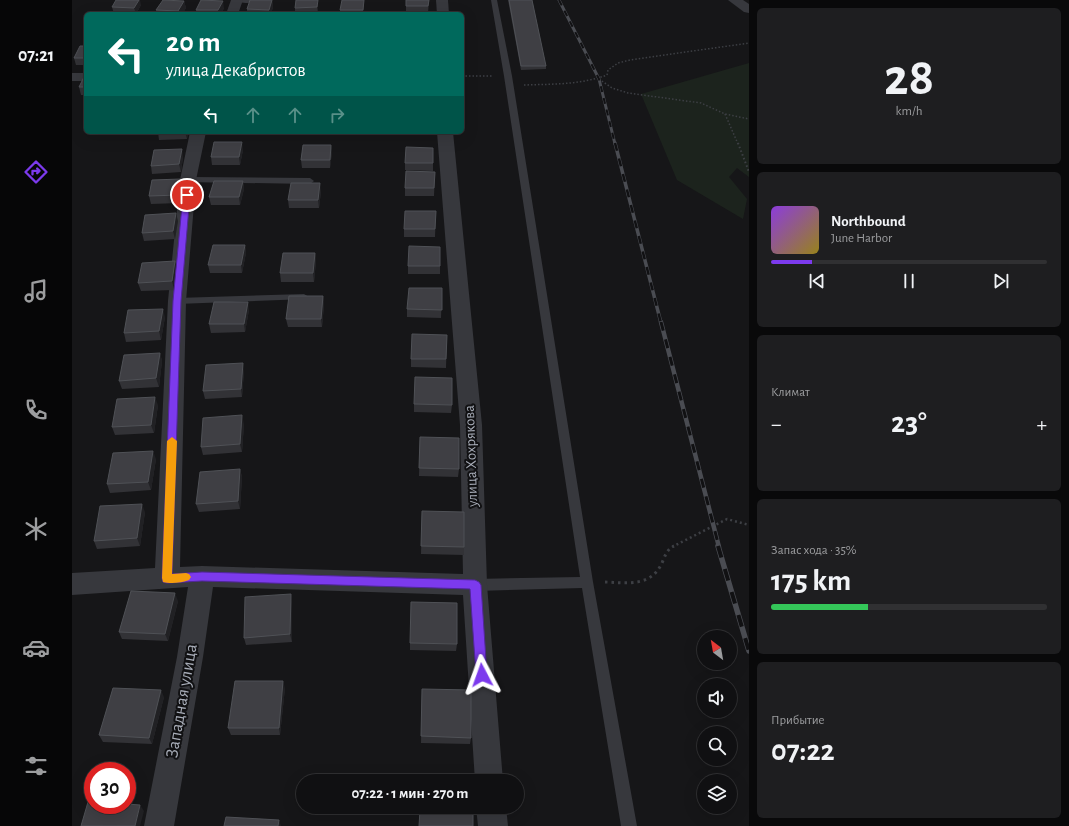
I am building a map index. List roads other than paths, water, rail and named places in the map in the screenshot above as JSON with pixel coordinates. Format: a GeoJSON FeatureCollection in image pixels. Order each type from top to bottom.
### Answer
{"type":"FeatureCollection","features":[{"type":"Feature","properties":{"kind":"street"},"geometry":{"type":"LineString","coordinates":[[233,12],[237,0]]}},
{"type":"Feature","properties":{"kind":"street"},"geometry":{"type":"LineString","coordinates":[[442,0],[442,12]]}},
{"type":"Feature","properties":{"kind":"street"},"geometry":{"type":"LineString","coordinates":[[734,0],[749,9]]}},
{"type":"Feature","properties":{"kind":"street"},"geometry":{"type":"LineString","coordinates":[[72,77],[84,77]]}},
{"type":"Feature","properties":{"kind":"street"},"geometry":{"type":"LineString","coordinates":[[167,578],[177,301],[188,180],[198,134]]}},
{"type":"Feature","properties":{"kind":"street","name":"улица Хохрякова"},"geometry":{"type":"LineString","coordinates":[[446,134],[471,425],[475,585],[488,774]]}},
{"type":"Feature","properties":{"kind":"street"},"geometry":{"type":"LineString","coordinates":[[72,584],[202,576],[475,585]]}},
{"type":"Feature","properties":{"kind":"street","name":"Западная улица"},"geometry":{"type":"LineString","coordinates":[[159,826],[190,657],[202,576]]}},
{"type":"Feature","properties":{"kind":"street"},"geometry":{"type":"LineString","coordinates":[[491,814],[492,826]]}},
{"type":"Feature","properties":{"kind":"lane"},"geometry":{"type":"LineString","coordinates":[[237,0],[258,0]]}},
{"type":"Feature","properties":{"kind":"lane"},"geometry":{"type":"LineString","coordinates":[[494,0],[509,80],[587,582],[629,826]]}},
{"type":"Feature","properties":{"kind":"lane"},"geometry":{"type":"LineString","coordinates":[[188,180],[310,181]]}},
{"type":"Feature","properties":{"kind":"lane"},"geometry":{"type":"LineString","coordinates":[[177,301],[311,297]]}},
{"type":"Feature","properties":{"kind":"lane"},"geometry":{"type":"LineString","coordinates":[[475,585],[587,582]]}},
{"type":"Feature","properties":{"kind":"railway"},"geometry":{"type":"LineString","coordinates":[[559,0],[599,79],[615,144]]}},
{"type":"Feature","properties":{"kind":"railway"},"geometry":{"type":"LineString","coordinates":[[615,143],[661,323]]}},
{"type":"Feature","properties":{"kind":"railway"},"geometry":{"type":"LineString","coordinates":[[661,322],[719,547]]}},
{"type":"Feature","properties":{"kind":"railway"},"geometry":{"type":"LineString","coordinates":[[718,546],[749,651]]}}]}
